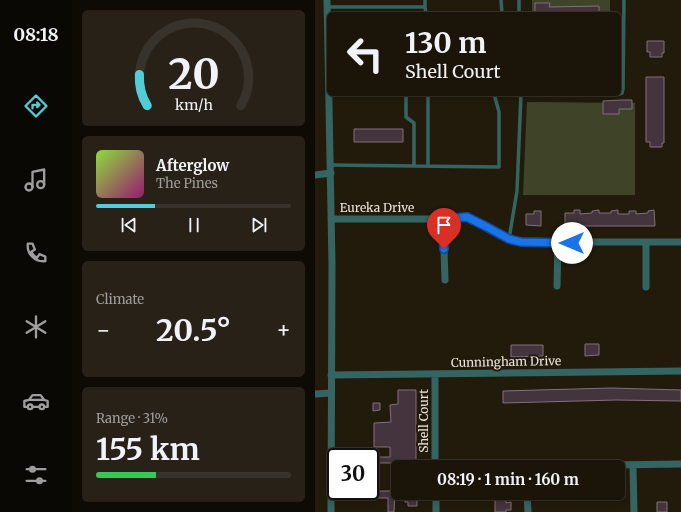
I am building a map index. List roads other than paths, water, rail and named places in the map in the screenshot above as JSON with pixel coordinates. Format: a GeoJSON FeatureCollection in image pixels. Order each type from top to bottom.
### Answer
{"type":"FeatureCollection","features":[{"type":"Feature","properties":{"kind":"street"},"geometry":{"type":"LineString","coordinates":[[330,96],[331,165],[331,512]]}},
{"type":"Feature","properties":{"kind":"street"},"geometry":{"type":"LineString","coordinates":[[315,175],[331,173]]}},
{"type":"Feature","properties":{"kind":"street","name":"Eureka Drive"},"geometry":{"type":"LineString","coordinates":[[331,219],[443,219],[467,217],[509,239],[521,242],[681,242]]}},
{"type":"Feature","properties":{"kind":"street"},"geometry":{"type":"LineString","coordinates":[[443,219],[445,280]]}},
{"type":"Feature","properties":{"kind":"street"},"geometry":{"type":"LineString","coordinates":[[557,286],[558,243]]}},
{"type":"Feature","properties":{"kind":"street"},"geometry":{"type":"LineString","coordinates":[[646,243],[646,287]]}},
{"type":"Feature","properties":{"kind":"street","name":"Cunningham Drive"},"geometry":{"type":"LineString","coordinates":[[331,375],[681,371]]}},
{"type":"Feature","properties":{"kind":"street","name":"Shell Court"},"geometry":{"type":"LineString","coordinates":[[435,374],[435,460]]}},
{"type":"Feature","properties":{"kind":"street"},"geometry":{"type":"LineString","coordinates":[[315,394],[331,393]]}},
{"type":"Feature","properties":{"kind":"street"},"geometry":{"type":"LineString","coordinates":[[625,466],[681,464]]}},
{"type":"Feature","properties":{"kind":"street"},"geometry":{"type":"LineString","coordinates":[[633,466],[634,512]]}},
{"type":"Feature","properties":{"kind":"street"},"geometry":{"type":"LineString","coordinates":[[436,500],[436,512]]}},
{"type":"Feature","properties":{"kind":"street"},"geometry":{"type":"LineString","coordinates":[[527,500],[527,512]]}},
{"type":"Feature","properties":{"kind":"lane"},"geometry":{"type":"LineString","coordinates":[[425,0],[426,12]]}},
{"type":"Feature","properties":{"kind":"lane"},"geometry":{"type":"LineString","coordinates":[[501,0],[502,12]]}},
{"type":"Feature","properties":{"kind":"lane"},"geometry":{"type":"LineString","coordinates":[[519,0],[519,12]]}},
{"type":"Feature","properties":{"kind":"lane"},"geometry":{"type":"LineString","coordinates":[[621,93],[623,89],[623,0]]}},
{"type":"Feature","properties":{"kind":"lane"},"geometry":{"type":"LineString","coordinates":[[327,4],[425,7]]}},
{"type":"Feature","properties":{"kind":"lane"},"geometry":{"type":"LineString","coordinates":[[406,96],[406,117],[414,123],[414,165]]}},
{"type":"Feature","properties":{"kind":"lane"},"geometry":{"type":"LineString","coordinates":[[428,96],[428,166]]}},
{"type":"Feature","properties":{"kind":"lane"},"geometry":{"type":"LineString","coordinates":[[331,165],[499,166],[499,112],[495,96]]}},
{"type":"Feature","properties":{"kind":"lane"},"geometry":{"type":"LineString","coordinates":[[509,239],[517,191],[521,96]]}}]}
